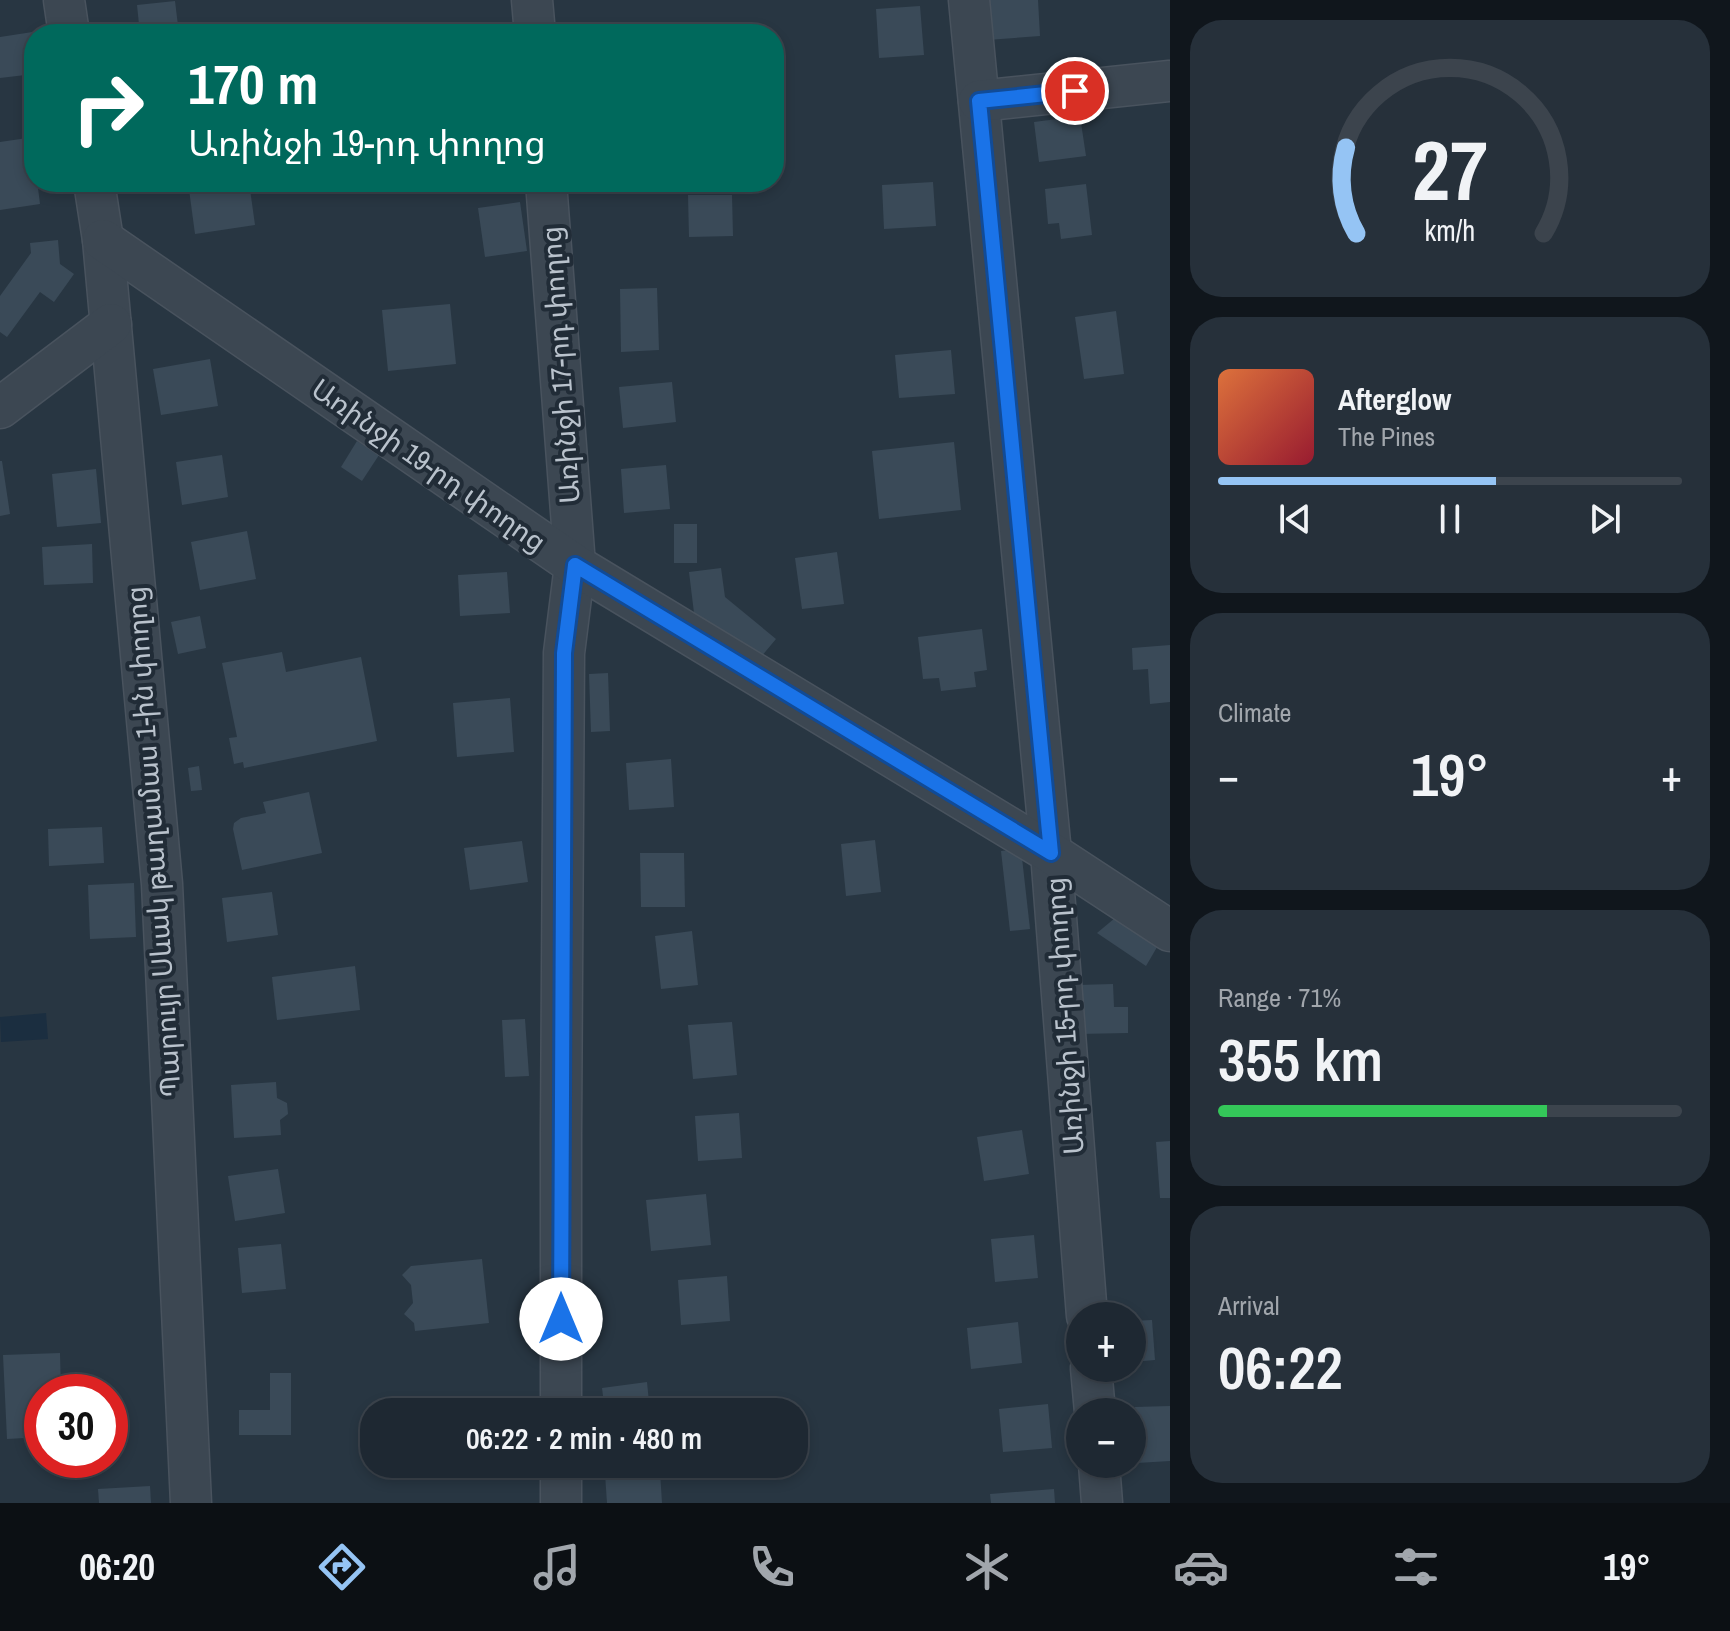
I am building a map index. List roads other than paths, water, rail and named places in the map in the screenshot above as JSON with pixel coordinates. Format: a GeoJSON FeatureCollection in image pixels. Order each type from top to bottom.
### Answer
{"type":"FeatureCollection","features":[{"type":"Feature","properties":{"kind":"street"},"geometry":{"type":"LineString","coordinates":[[64,0],[68,24]]}},
{"type":"Feature","properties":{"kind":"street"},"geometry":{"type":"LineString","coordinates":[[532,0],[534,24]]}},
{"type":"Feature","properties":{"kind":"street","name":"Առինջի 15-րդ փողոց"},"geometry":{"type":"LineString","coordinates":[[969,0],[1051,853],[1086,1302]]}},
{"type":"Feature","properties":{"kind":"street"},"geometry":{"type":"LineString","coordinates":[[979,101],[1170,81]]}},
{"type":"Feature","properties":{"kind":"street","name":"Պարույր Սևակ թաղամաս 1-ին փողոց"},"geometry":{"type":"LineString","coordinates":[[96,192],[103,240],[162,884],[191,1503]]}},
{"type":"Feature","properties":{"kind":"street","name":"Առինջի 17-րդ փողոց"},"geometry":{"type":"LineString","coordinates":[[547,192],[575,565],[564,653],[561,1398]]}},
{"type":"Feature","properties":{"kind":"street","name":"Առինջի 19-րդ փողոց"},"geometry":{"type":"LineString","coordinates":[[103,240],[575,565],[1051,853],[1170,931]]}},
{"type":"Feature","properties":{"kind":"street"},"geometry":{"type":"LineString","coordinates":[[0,408],[111,324]]}},
{"type":"Feature","properties":{"kind":"street"},"geometry":{"type":"LineString","coordinates":[[561,1478],[561,1503]]}},
{"type":"Feature","properties":{"kind":"street"},"geometry":{"type":"LineString","coordinates":[[1100,1478],[1102,1503]]}},
{"type":"Feature","properties":{"kind":"water"},"geometry":{"type":"Polygon","coordinates":[[[46,1013],[48,1039],[1,1042],[0,1017],[46,1013]]]}}]}
